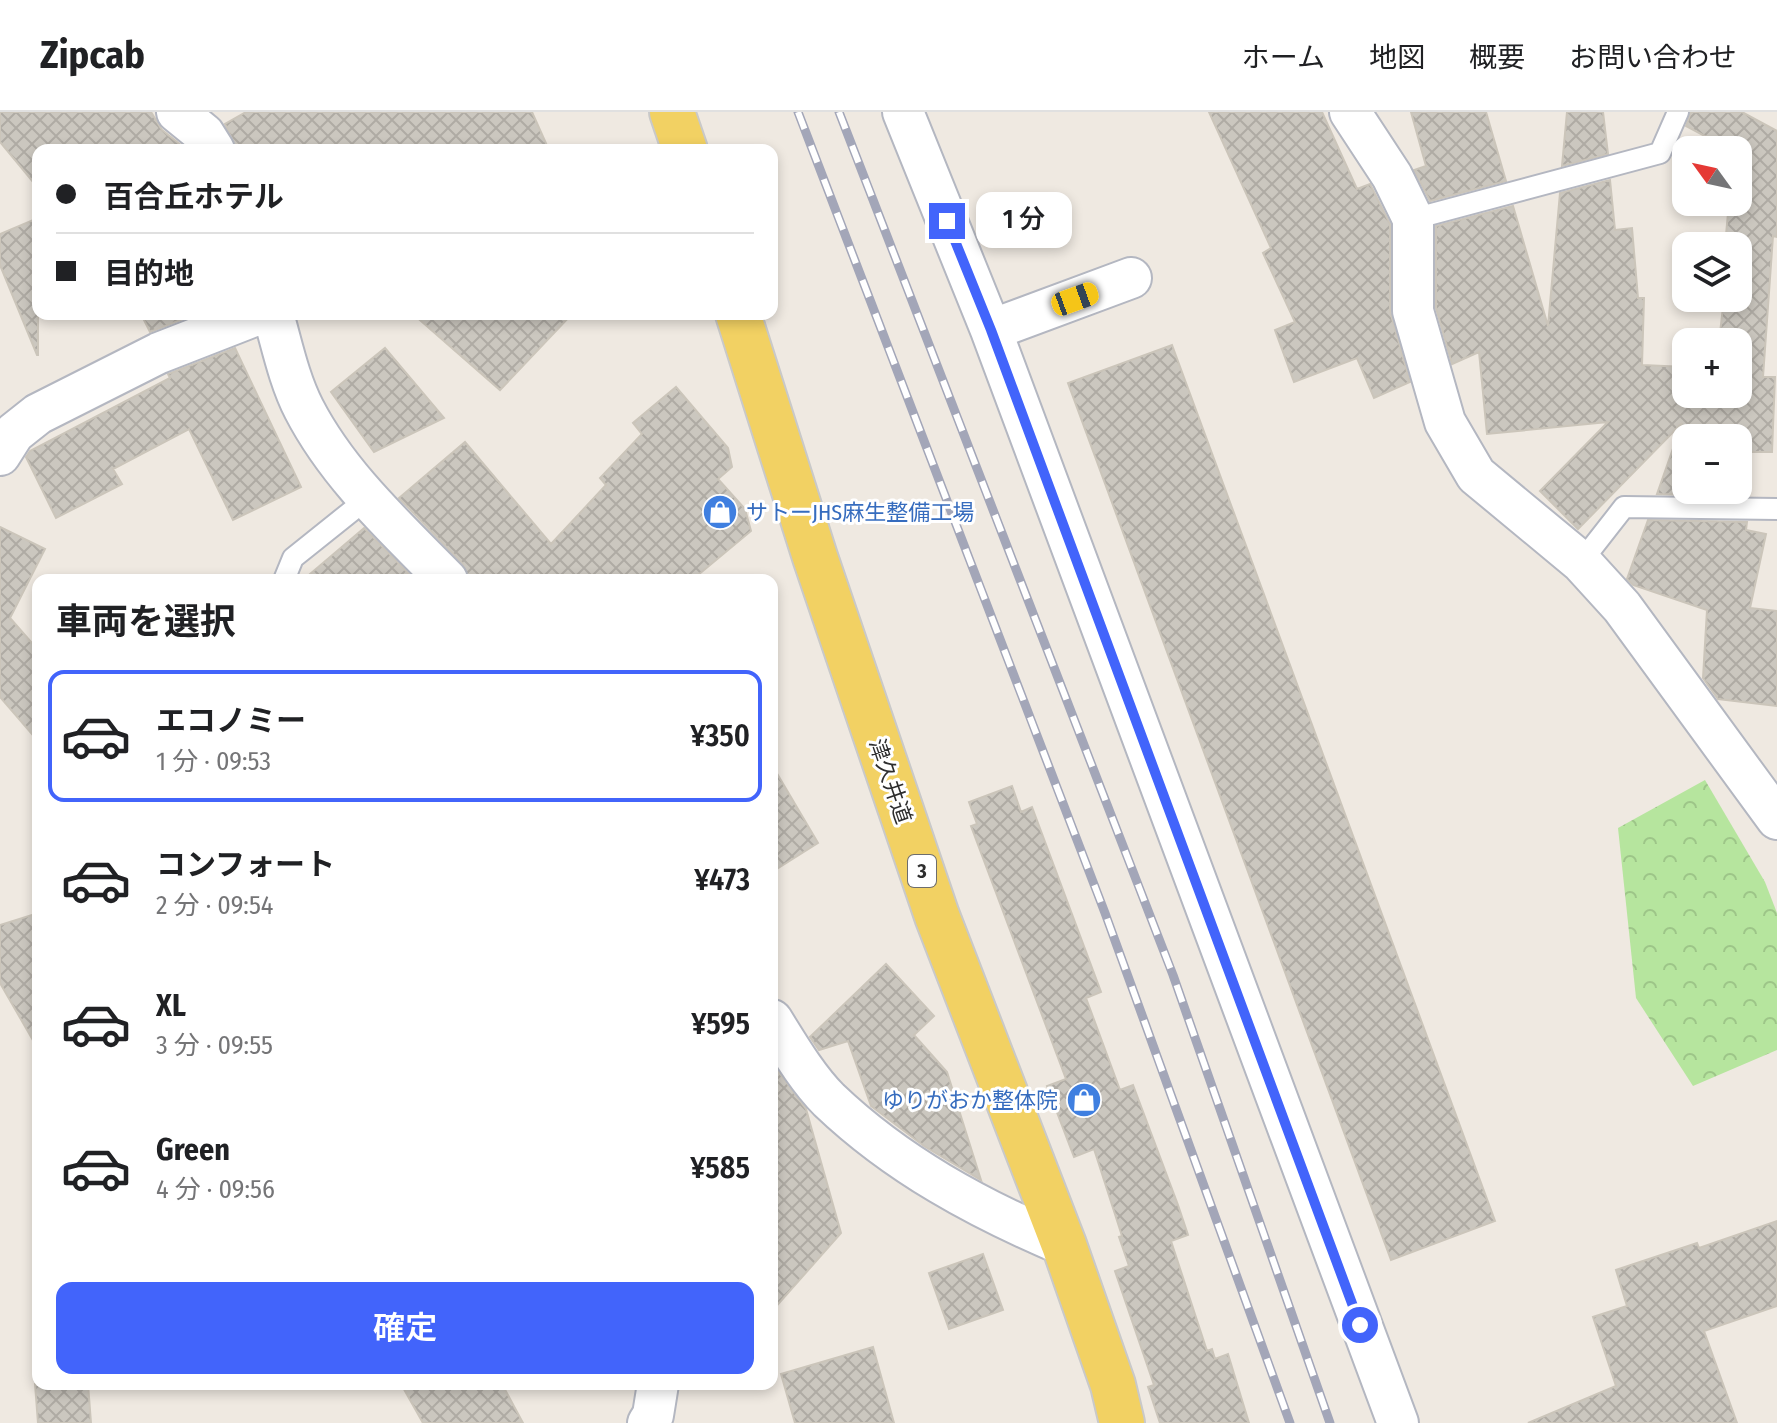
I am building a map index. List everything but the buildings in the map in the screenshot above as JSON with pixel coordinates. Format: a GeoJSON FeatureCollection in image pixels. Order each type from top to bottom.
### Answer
{"type":"FeatureCollection","features":[{"type":"Feature","properties":{"kind":"main road"},"geometry":{"type":"LineString","coordinates":[[672,112],[683,144]]}},
{"type":"Feature","properties":{"kind":"main road","name":"津久井道"},"geometry":{"type":"LineString","coordinates":[[740,320],[815,557],[937,916],[1064,1245],[1113,1385],[1122,1423]]}},
{"type":"Feature","properties":{"kind":"street"},"geometry":{"type":"LineString","coordinates":[[177,112],[204,134],[210,144]]}},
{"type":"Feature","properties":{"kind":"street"},"geometry":{"type":"LineString","coordinates":[[903,112],[991,330],[1398,1423]]}},
{"type":"Feature","properties":{"kind":"street"},"geometry":{"type":"LineString","coordinates":[[1350,112],[1392,176],[1413,219],[1413,311],[1445,422],[1476,475],[1581,562],[1622,607],[1676,676],[1777,819]]}},
{"type":"Feature","properties":{"kind":"street"},"geometry":{"type":"LineString","coordinates":[[991,330],[1131,278]]}},
{"type":"Feature","properties":{"kind":"street"},"geometry":{"type":"LineString","coordinates":[[0,455],[14,433],[38,414],[159,353],[244,320]]}},
{"type":"Feature","properties":{"kind":"street"},"geometry":{"type":"LineString","coordinates":[[275,320],[302,406],[327,448],[368,498],[441,574]]}},
{"type":"Feature","properties":{"kind":"street"},"geometry":{"type":"LineString","coordinates":[[779,1049],[828,1099],[894,1154],[985,1211],[1064,1245]]}},
{"type":"Feature","properties":{"kind":"lane"},"geometry":{"type":"LineString","coordinates":[[1413,219],[1660,153],[1678,112]]}},
{"type":"Feature","properties":{"kind":"lane"},"geometry":{"type":"LineString","coordinates":[[286,574],[293,558],[368,498]]}},
{"type":"Feature","properties":{"kind":"lane"},"geometry":{"type":"LineString","coordinates":[[1581,562],[1624,507],[1777,509]]}},
{"type":"Feature","properties":{"kind":"green space"},"geometry":{"type":"Polygon","coordinates":[[[1705,780],[1765,882],[1777,913],[1777,1050],[1693,1086],[1636,998],[1618,828],[1705,780]]]}},
{"type":"Feature","properties":{"kind":"railway"},"geometry":{"type":"LineString","coordinates":[[798,112],[1105,913],[1290,1423]]}},
{"type":"Feature","properties":{"kind":"railway"},"geometry":{"type":"LineString","coordinates":[[839,112],[1173,975],[1330,1423]]}},
{"type":"Feature","properties":{"kind":"place","name":"サトーJHS麻生整備工場"},"geometry":{"type":"Point","coordinates":[720,512]}},
{"type":"Feature","properties":{"kind":"place","name":"ゆりがおか整体院"},"geometry":{"type":"Point","coordinates":[1084,1100]}},
{"type":"Feature","properties":{"kind":"route"},"geometry":{"type":"LineString","coordinates":[[947,221],[991,330],[1360,1325]]}}]}
